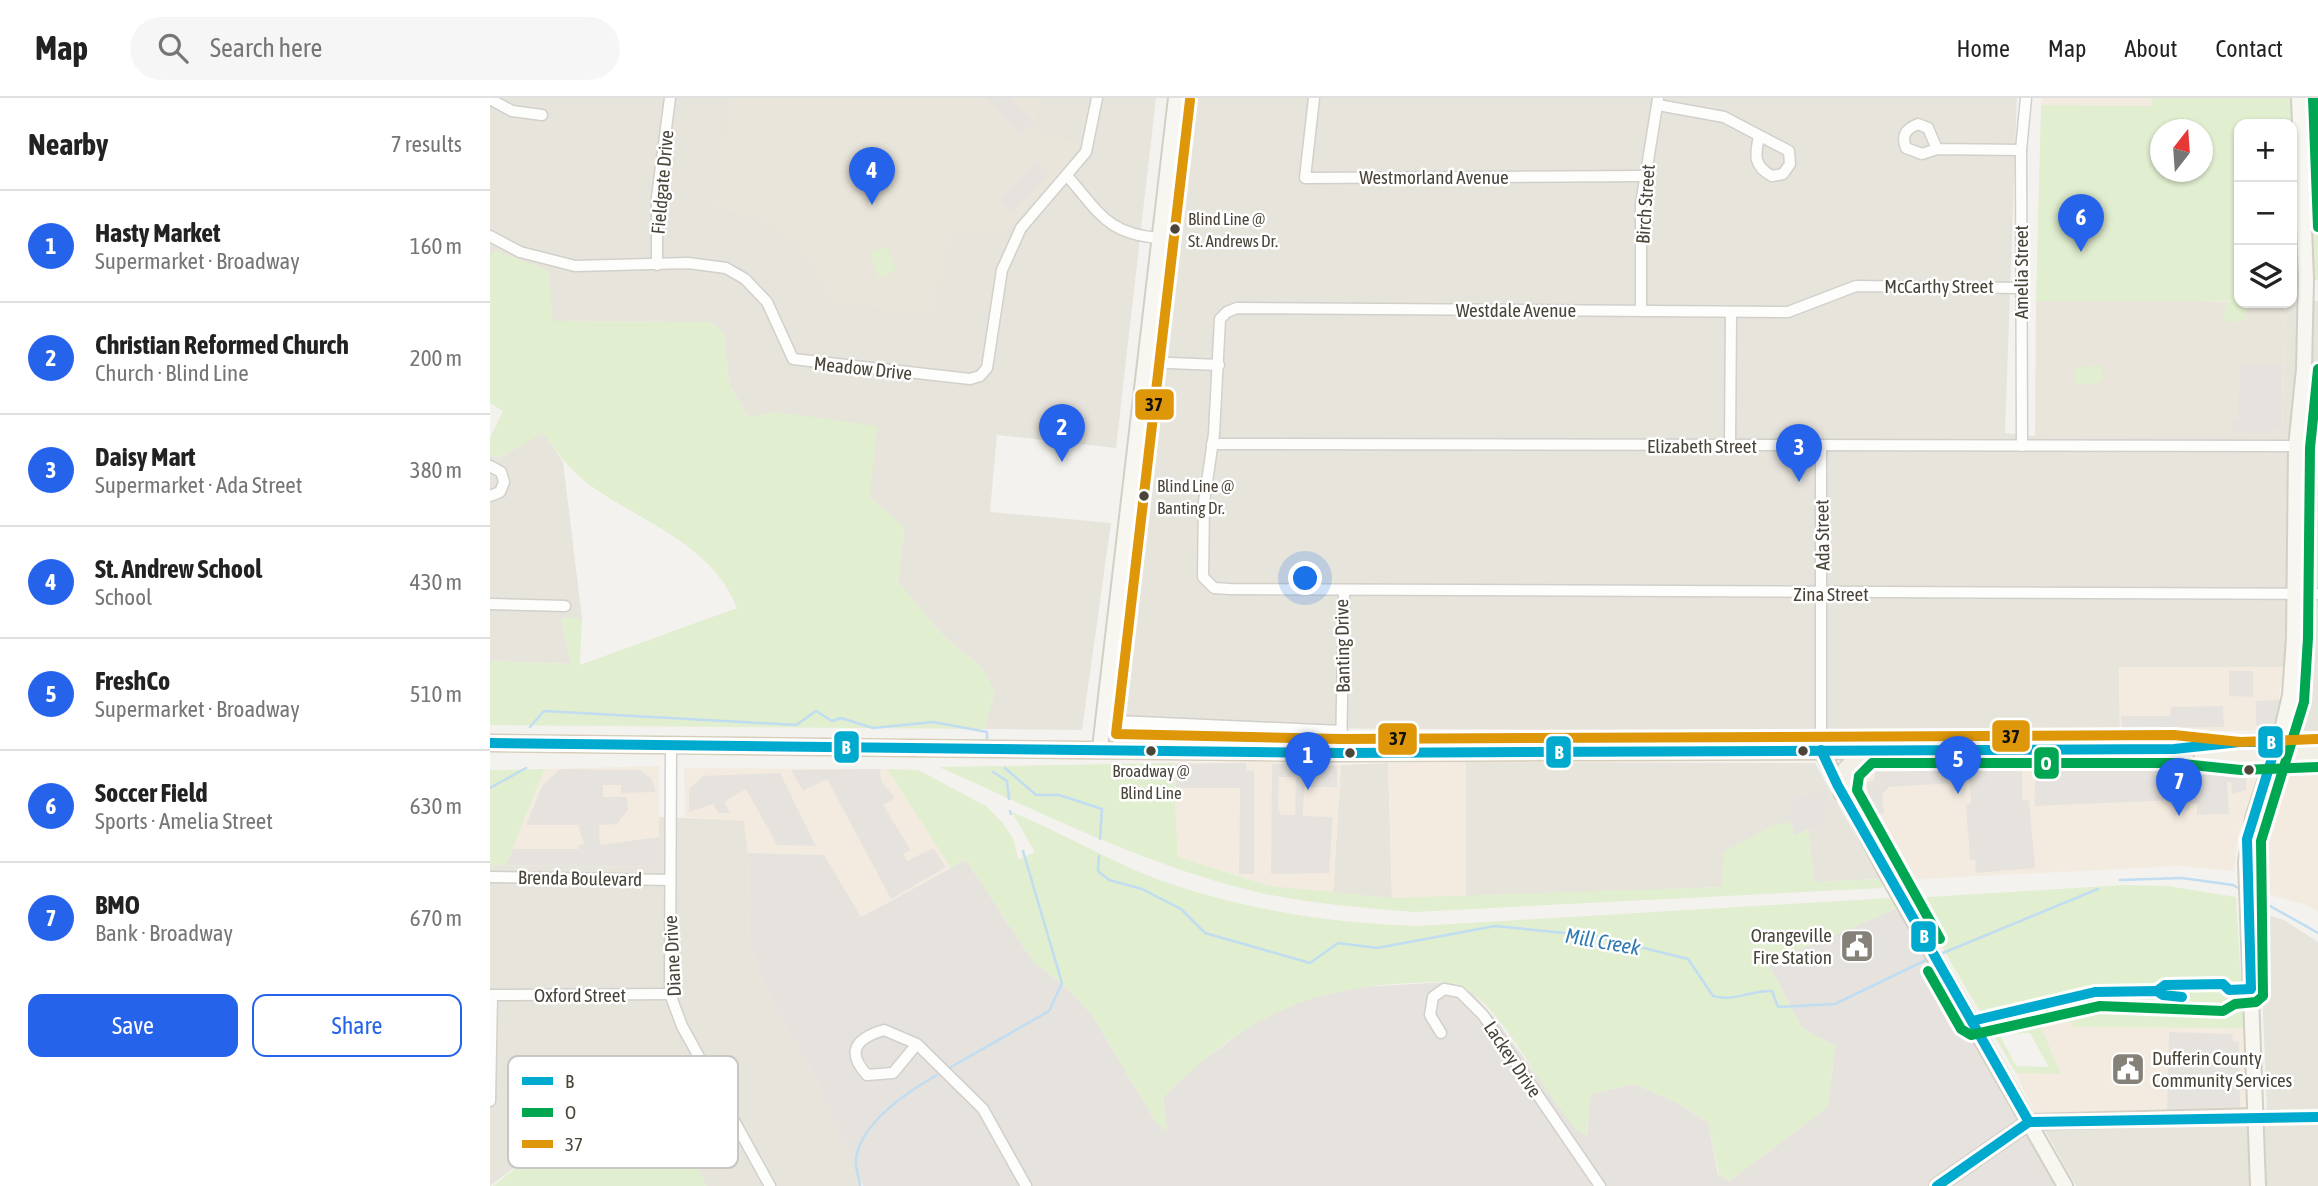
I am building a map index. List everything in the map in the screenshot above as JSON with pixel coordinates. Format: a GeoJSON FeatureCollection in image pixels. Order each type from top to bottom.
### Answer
{"type":"FeatureCollection","features":[{"type":"Feature","properties":{"kind":"main road"},"geometry":{"type":"LineString","coordinates":[[490,743],[1342,752],[2174,749],[2199,754],[2318,744]]}},
{"type":"Feature","properties":{"kind":"main road"},"geometry":{"type":"LineString","coordinates":[[1842,793],[1846,769],[1866,749]]}},
{"type":"Feature","properties":{"kind":"main road"},"geometry":{"type":"LineString","coordinates":[[2274,749],[2318,753]]}},
{"type":"Feature","properties":{"kind":"street","name":"Fieldgate Drive"},"geometry":{"type":"LineString","coordinates":[[657,265],[657,197],[670,98]]}},
{"type":"Feature","properties":{"kind":"street","name":"Meadow Drive"},"geometry":{"type":"LineString","coordinates":[[490,236],[520,252],[555,263],[606,267],[714,265],[746,279],[767,302],[793,359],[970,379],[980,376],[988,368],[1002,270],[1021,228],[1068,177],[1086,152],[1097,98]]}},
{"type":"Feature","properties":{"kind":"street"},"geometry":{"type":"LineString","coordinates":[[1100,748],[1176,98]]}},
{"type":"Feature","properties":{"kind":"street","name":"Westmorland Avenue"},"geometry":{"type":"LineString","coordinates":[[1312,98],[1305,178],[1644,176]]}},
{"type":"Feature","properties":{"kind":"street","name":"Amelia Street"},"geometry":{"type":"LineString","coordinates":[[2022,446],[2021,150],[2026,98]]}},
{"type":"Feature","properties":{"kind":"street"},"geometry":{"type":"LineString","coordinates":[[2258,1186],[2246,862],[2247,839],[2290,701],[2294,638],[2292,594],[2296,447],[2312,279],[2298,98]]}},
{"type":"Feature","properties":{"kind":"street"},"geometry":{"type":"LineString","coordinates":[[490,99],[512,111],[542,115]]}},
{"type":"Feature","properties":{"kind":"street"},"geometry":{"type":"LineString","coordinates":[[1658,101],[1724,117],[1759,136]]}},
{"type":"Feature","properties":{"kind":"street","name":"Birch Street"},"geometry":{"type":"LineString","coordinates":[[1641,311],[1641,204],[1658,101]]}},
{"type":"Feature","properties":{"kind":"street"},"geometry":{"type":"LineString","coordinates":[[1937,149],[2021,150]]}},
{"type":"Feature","properties":{"kind":"street"},"geometry":{"type":"LineString","coordinates":[[1068,177],[1117,230],[1132,236],[1158,237]]}},
{"type":"Feature","properties":{"kind":"street","name":"McCarthy Street"},"geometry":{"type":"LineString","coordinates":[[1856,286],[2021,288]]}},
{"type":"Feature","properties":{"kind":"street","name":"Westdale Avenue"},"geometry":{"type":"LineString","coordinates":[[1219,365],[1220,319],[1237,308],[1731,314],[1788,312],[1856,286]]}},
{"type":"Feature","properties":{"kind":"street"},"geometry":{"type":"LineString","coordinates":[[1730,446],[1731,314]]}},
{"type":"Feature","properties":{"kind":"street"},"geometry":{"type":"LineString","coordinates":[[1145,362],[1219,365]]}},
{"type":"Feature","properties":{"kind":"street","name":"Banting Drive"},"geometry":{"type":"LineString","coordinates":[[1219,365],[1204,502],[1203,578],[1213,587],[1230,589],[1344,591],[1342,752]]}},
{"type":"Feature","properties":{"kind":"street","name":"Elizabeth Street"},"geometry":{"type":"LineString","coordinates":[[1212,444],[2318,446]]}},
{"type":"Feature","properties":{"kind":"street","name":"Ada Street"},"geometry":{"type":"LineString","coordinates":[[1821,446],[1821,750]]}},
{"type":"Feature","properties":{"kind":"street"},"geometry":{"type":"LineString","coordinates":[[490,466],[501,472],[504,482],[500,492],[490,496]]}},
{"type":"Feature","properties":{"kind":"street","name":"Zina Street"},"geometry":{"type":"LineString","coordinates":[[1344,591],[2318,594]]}},
{"type":"Feature","properties":{"kind":"street"},"geometry":{"type":"LineString","coordinates":[[490,604],[565,606]]}},
{"type":"Feature","properties":{"kind":"street"},"geometry":{"type":"LineString","coordinates":[[1117,721],[1342,731]]}},
{"type":"Feature","properties":{"kind":"street","name":"Diane Drive"},"geometry":{"type":"LineString","coordinates":[[671,744],[670,994],[682,1026],[698,1056]]}},
{"type":"Feature","properties":{"kind":"street"},"geometry":{"type":"LineString","coordinates":[[1821,750],[1842,793],[2065,1186]]}},
{"type":"Feature","properties":{"kind":"street","name":"Brenda Boulevard"},"geometry":{"type":"LineString","coordinates":[[490,877],[670,880]]}},
{"type":"Feature","properties":{"kind":"street","name":"Lackey Drive"},"geometry":{"type":"LineString","coordinates":[[1441,1033],[1430,1015],[1433,997],[1444,989],[1460,992],[1483,1015],[1600,1186]]}},
{"type":"Feature","properties":{"kind":"street","name":"Oxford Street"},"geometry":{"type":"LineString","coordinates":[[491,995],[670,994]]}},
{"type":"Feature","properties":{"kind":"street"},"geometry":{"type":"LineString","coordinates":[[490,1101],[491,995]]}},
{"type":"Feature","properties":{"kind":"street"},"geometry":{"type":"LineString","coordinates":[[917,1044],[893,1073],[867,1075],[857,1065],[855,1053],[858,1043],[868,1034],[884,1030],[917,1044],[983,1109],[1026,1186]]}},
{"type":"Feature","properties":{"kind":"street"},"geometry":{"type":"LineString","coordinates":[[1937,1186],[2029,1122],[2318,1117]]}},
{"type":"Feature","properties":{"kind":"street","name":"Diane Drive"},"geometry":{"type":"LineString","coordinates":[[738,1128],[770,1186]]}},
{"type":"Feature","properties":{"kind":"shaded area"},"geometry":{"type":"Polygon","coordinates":[[[490,98],[1156,98],[1116,448],[997,435],[990,512],[1111,523],[1082,730],[984,729],[995,692],[981,667],[942,635],[898,582],[904,528],[776,412],[748,418],[729,383],[724,333],[710,322],[553,321],[490,256],[490,98]]]}},
{"type":"Feature","properties":{"kind":"shaded area"},"geometry":{"type":"Polygon","coordinates":[[[729,98],[1039,98],[1034,132],[1082,143],[1065,167],[1002,236],[954,230],[931,314],[835,304],[796,243],[754,216],[715,208],[729,98]]]}},
{"type":"Feature","properties":{"kind":"shaded area"},"geometry":{"type":"Polygon","coordinates":[[[985,98],[1010,98],[1034,122],[1020,134],[985,98]]]}},
{"type":"Feature","properties":{"kind":"shaded area"},"geometry":{"type":"Polygon","coordinates":[[[1189,98],[2017,98],[2005,433],[2035,436],[2282,436],[2286,308],[2297,308],[2297,302],[2318,301],[2318,731],[2301,731],[2307,668],[2284,667],[2119,667],[2120,733],[1112,727],[1189,98]]]}},
{"type":"Feature","properties":{"kind":"shaded area"},"geometry":{"type":"Polygon","coordinates":[[[2042,98],[2152,98],[2152,106],[2041,105],[2042,98]]]}},
{"type":"Feature","properties":{"kind":"shaded area"},"geometry":{"type":"Polygon","coordinates":[[[1036,161],[1049,174],[1012,213],[999,200],[1036,161]]]}},
{"type":"Feature","properties":{"kind":"shaded area"},"geometry":{"type":"Polygon","coordinates":[[[2036,301],[2234,302],[2234,308],[2286,308],[2282,436],[2035,436],[2036,301]]]}},
{"type":"Feature","properties":{"kind":"shaded area"},"geometry":{"type":"Polygon","coordinates":[[[2281,365],[2281,428],[2275,429],[2274,433],[2232,433],[2231,421],[2237,418],[2240,366],[2281,365]]]}},
{"type":"Feature","properties":{"kind":"shaded area"},"geometry":{"type":"Polygon","coordinates":[[[543,432],[563,462],[582,618],[561,618],[571,664],[490,661],[490,456],[501,457],[543,432]]]}},
{"type":"Feature","properties":{"kind":"shaded area"},"geometry":{"type":"Polygon","coordinates":[[[1772,453],[1803,453],[1803,469],[1771,469],[1772,453]]]}},
{"type":"Feature","properties":{"kind":"shaded area"},"geometry":{"type":"Polygon","coordinates":[[[2119,667],[2284,667],[2275,725],[2271,730],[2120,733],[2119,667]]]}},
{"type":"Feature","properties":{"kind":"shaded area"},"geometry":{"type":"Polygon","coordinates":[[[2229,671],[2253,671],[2253,697],[2229,696],[2229,671]]]}},
{"type":"Feature","properties":{"kind":"shaded area"},"geometry":{"type":"Polygon","coordinates":[[[2280,700],[2275,725],[2256,726],[2256,701],[2280,700]]]}},
{"type":"Feature","properties":{"kind":"shaded area"},"geometry":{"type":"Polygon","coordinates":[[[2223,706],[2224,727],[2122,728],[2121,716],[2170,716],[2171,707],[2223,706]]]}},
{"type":"Feature","properties":{"kind":"shaded area"},"geometry":{"type":"Polygon","coordinates":[[[1270,762],[1341,765],[1333,893],[1270,886],[1178,857],[1173,763],[1270,762]]]}},
{"type":"Feature","properties":{"kind":"shaded area"},"geometry":{"type":"Polygon","coordinates":[[[1466,762],[1815,763],[1880,879],[1814,882],[1808,830],[1794,835],[1791,822],[1722,887],[1466,897],[1466,762]]]}},
{"type":"Feature","properties":{"kind":"shaded area"},"geometry":{"type":"Polygon","coordinates":[[[1466,762],[1466,897],[1392,898],[1388,763],[1466,762]]]}},
{"type":"Feature","properties":{"kind":"shaded area"},"geometry":{"type":"Polygon","coordinates":[[[1246,763],[1247,770],[1254,771],[1254,874],[1239,874],[1240,788],[1176,788],[1175,764],[1246,763]]]}},
{"type":"Feature","properties":{"kind":"shaded area"},"geometry":{"type":"Polygon","coordinates":[[[1388,763],[1392,898],[1333,893],[1341,765],[1388,763]]]}},
{"type":"Feature","properties":{"kind":"shaded area"},"geometry":{"type":"Polygon","coordinates":[[[1272,764],[1337,766],[1337,787],[1304,787],[1303,816],[1333,817],[1329,873],[1271,874],[1272,764]],[[1279,777],[1278,808],[1281,815],[1295,815],[1296,777],[1279,777]]]}},
{"type":"Feature","properties":{"kind":"shaded area"},"geometry":{"type":"Polygon","coordinates":[[[1868,764],[2248,766],[2255,774],[2256,782],[2238,836],[2234,871],[2179,866],[1903,880],[1854,792],[1855,777],[1868,764]]]}},
{"type":"Feature","properties":{"kind":"shaded area"},"geometry":{"type":"Polygon","coordinates":[[[659,766],[659,867],[506,865],[545,769],[659,766]]]}},
{"type":"Feature","properties":{"kind":"shaded area"},"geometry":{"type":"Polygon","coordinates":[[[684,768],[887,769],[951,868],[860,917],[824,855],[748,853],[744,821],[685,817],[684,768]]]}},
{"type":"Feature","properties":{"kind":"shaded area"},"geometry":{"type":"Polygon","coordinates":[[[2022,768],[2022,799],[2029,800],[2035,868],[1975,873],[1976,860],[1970,860],[1966,804],[1971,803],[1970,782],[1889,787],[1882,794],[1884,813],[1870,814],[1867,782],[1874,781],[1875,772],[2022,768]]]}},
{"type":"Feature","properties":{"kind":"shaded area"},"geometry":{"type":"Polygon","coordinates":[[[2036,768],[2246,769],[2246,790],[2232,794],[2231,782],[2227,782],[2229,814],[2197,815],[2197,804],[2190,804],[2190,810],[2179,811],[2178,800],[2034,806],[2036,768]]]}},
{"type":"Feature","properties":{"kind":"shaded area"},"geometry":{"type":"Polygon","coordinates":[[[560,769],[640,770],[651,778],[656,792],[621,793],[621,785],[603,785],[603,797],[627,797],[628,810],[617,824],[599,825],[600,845],[659,837],[659,867],[506,865],[513,849],[578,849],[579,845],[584,844],[578,825],[526,825],[542,786],[560,769]]]}},
{"type":"Feature","properties":{"kind":"shaded area"},"geometry":{"type":"Polygon","coordinates":[[[880,769],[881,781],[895,798],[883,805],[911,850],[903,854],[907,861],[933,848],[946,867],[891,899],[827,779],[803,791],[791,770],[880,769]]]}},
{"type":"Feature","properties":{"kind":"shaded area"},"geometry":{"type":"Polygon","coordinates":[[[2287,771],[2318,771],[2318,912],[2309,906],[2264,893],[2263,846],[2281,779],[2287,771]]]}},
{"type":"Feature","properties":{"kind":"shaded area"},"geometry":{"type":"Polygon","coordinates":[[[780,773],[816,846],[777,845],[746,789],[724,802],[730,813],[718,813],[713,804],[689,812],[689,789],[703,776],[780,773]]]}},
{"type":"Feature","properties":{"kind":"shaded area"},"geometry":{"type":"Polygon","coordinates":[[[1824,787],[1832,802],[1821,805],[1825,823],[1794,835],[1786,797],[1812,796],[1812,791],[1824,787]]]}},
{"type":"Feature","properties":{"kind":"shaded area"},"geometry":{"type":"Polygon","coordinates":[[[659,817],[744,820],[748,853],[750,944],[772,1003],[814,1076],[861,1179],[861,1186],[707,1186],[697,1168],[738,1168],[738,1056],[508,1056],[508,1168],[514,1168],[490,1186],[490,865],[658,867],[659,817]]]}},
{"type":"Feature","properties":{"kind":"shaded area"},"geometry":{"type":"Polygon","coordinates":[[[748,853],[824,855],[861,917],[966,860],[1035,964],[1062,983],[1092,1015],[1157,1124],[1167,1130],[1163,1097],[1198,1064],[1257,1021],[1295,1003],[1345,988],[1448,982],[1472,992],[1494,1017],[1577,1130],[1587,1135],[1590,1094],[1634,1084],[1676,1102],[1708,1122],[1718,1174],[1729,1181],[1828,1107],[1835,1046],[1802,1028],[1768,963],[1897,908],[2055,1186],[863,1186],[814,1076],[772,1003],[750,944],[748,853]]]}},
{"type":"Feature","properties":{"kind":"shaded area"},"geometry":{"type":"Polygon","coordinates":[[[2259,912],[2284,920],[2318,942],[2318,1186],[2076,1186],[2035,1113],[2267,1113],[2259,912]]]}},
{"type":"Feature","properties":{"kind":"shaded area"},"geometry":{"type":"Polygon","coordinates":[[[2039,1022],[2072,1022],[2072,1027],[2244,1028],[2246,1113],[2035,1113],[2016,1073],[2061,1073],[2039,1022]]]}},
{"type":"Feature","properties":{"kind":"shaded area"},"geometry":{"type":"Polygon","coordinates":[[[2169,1032],[2232,1034],[2233,1041],[2239,1042],[2240,1107],[2167,1109],[2169,1032]]]}},
{"type":"Feature","properties":{"kind":"shaded area"},"geometry":{"type":"Polygon","coordinates":[[[935,1091],[953,1109],[877,1153],[872,1145],[905,1112],[935,1091]]]}},
{"type":"Feature","properties":{"kind":"shaded area"},"geometry":{"type":"Polygon","coordinates":[[[982,1150],[990,1166],[951,1186],[917,1186],[982,1150]]]}},
{"type":"Feature","properties":{"kind":"green space"},"geometry":{"type":"Polygon","coordinates":[[[2152,98],[2292,98],[2292,119],[2234,119],[2234,308],[2248,308],[2244,322],[2228,322],[2223,315],[2227,303],[2231,301],[2036,301],[2041,105],[2152,106],[2152,98]]]}},
{"type":"Feature","properties":{"kind":"green space"},"geometry":{"type":"Polygon","coordinates":[[[2312,98],[2318,98],[2318,280],[2309,280],[2312,98]]]}},
{"type":"Feature","properties":{"kind":"green space"},"geometry":{"type":"Polygon","coordinates":[[[887,246],[896,271],[879,278],[870,252],[887,246]]]}},
{"type":"Feature","properties":{"kind":"green space"},"geometry":{"type":"Polygon","coordinates":[[[495,250],[549,271],[553,321],[710,322],[724,333],[729,383],[748,418],[776,412],[877,426],[870,497],[904,527],[898,582],[942,635],[981,667],[995,692],[984,729],[490,725],[490,661],[571,664],[561,618],[582,618],[580,665],[737,608],[726,586],[694,552],[586,482],[566,463],[543,433],[500,457],[490,456],[490,438],[503,411],[490,403],[490,256],[495,250]]]}},
{"type":"Feature","properties":{"kind":"green space"},"geometry":{"type":"Polygon","coordinates":[[[2103,366],[2102,382],[2075,385],[2076,367],[2103,366]]]}},
{"type":"Feature","properties":{"kind":"green space"},"geometry":{"type":"Polygon","coordinates":[[[1173,763],[1178,857],[1270,886],[1392,898],[1722,887],[1724,851],[1773,826],[1791,822],[1794,835],[1808,830],[1814,882],[1880,879],[1883,888],[1414,912],[1318,903],[1261,893],[1178,869],[1057,821],[939,767],[1173,763]]]}},
{"type":"Feature","properties":{"kind":"green space"},"geometry":{"type":"Polygon","coordinates":[[[545,769],[506,865],[490,865],[490,770],[545,769]]]}},
{"type":"Feature","properties":{"kind":"green space"},"geometry":{"type":"Polygon","coordinates":[[[887,769],[918,770],[986,806],[1002,822],[1014,840],[1018,860],[1035,852],[1012,812],[1162,881],[1225,900],[1320,918],[1418,926],[1890,898],[1897,908],[1768,963],[1802,1028],[1835,1046],[1828,1107],[1729,1181],[1719,1174],[1708,1122],[1676,1102],[1634,1084],[1591,1094],[1586,1136],[1577,1130],[1489,1009],[1467,989],[1445,982],[1374,986],[1338,992],[1276,1013],[1220,1048],[1163,1097],[1167,1131],[1157,1124],[1092,1015],[1062,983],[1035,964],[966,860],[951,868],[887,769]]]}},
{"type":"Feature","properties":{"kind":"green space"},"geometry":{"type":"Polygon","coordinates":[[[2123,885],[2168,886],[2236,897],[2244,1028],[2072,1027],[2071,1022],[2039,1022],[2061,1074],[2016,1073],[1913,898],[2123,885]],[[2030,1033],[1999,1034],[2016,1066],[2048,1067],[2030,1033]]]}},
{"type":"Feature","properties":{"kind":"green space"},"geometry":{"type":"Polygon","coordinates":[[[516,1168],[697,1168],[707,1186],[493,1186],[516,1168]]]}},
{"type":"Feature","properties":{"kind":"waterway"},"geometry":{"type":"LineString","coordinates":[[530,727],[544,711],[796,725],[816,711],[832,721],[841,718],[873,728],[933,722],[987,732],[987,739]]}},
{"type":"Feature","properties":{"kind":"waterway"},"geometry":{"type":"LineString","coordinates":[[490,788],[526,768]]}},
{"type":"Feature","properties":{"kind":"waterway","name":"Mill Creek"},"geometry":{"type":"LineString","coordinates":[[1005,768],[1036,795],[1059,795],[1102,809],[1100,839]]}},
{"type":"Feature","properties":{"kind":"waterway"},"geometry":{"type":"LineString","coordinates":[[993,772],[1007,781],[1009,799]]}},
{"type":"Feature","properties":{"kind":"waterway"},"geometry":{"type":"LineString","coordinates":[[951,1067],[1049,1011],[1062,983],[1023,851]]}},
{"type":"Feature","properties":{"kind":"waterway","name":"Mill Creek"},"geometry":{"type":"LineString","coordinates":[[1099,856],[1098,871],[1109,880],[1142,889],[1181,909],[1205,933],[1310,963],[1338,943],[1377,948],[1495,926],[1595,936],[1688,959],[1713,996],[1728,998],[1772,991],[1778,1007],[1835,1004],[1928,959]]}},
{"type":"Feature","properties":{"kind":"waterway","name":"Mill Creek"},"geometry":{"type":"LineString","coordinates":[[2120,880],[2182,878],[2233,885],[2240,889]]}},
{"type":"Feature","properties":{"kind":"waterway","name":"Mill Creek"},"geometry":{"type":"LineString","coordinates":[[1938,955],[2098,889]]}},
{"type":"Feature","properties":{"kind":"waterway","name":"Mill Creek"},"geometry":{"type":"LineString","coordinates":[[2256,898],[2318,933]]}},
{"type":"Feature","properties":{"kind":"waterway"},"geometry":{"type":"LineString","coordinates":[[860,1186],[856,1159],[860,1145],[876,1120],[900,1099],[937,1075]]}},
{"type":"Feature","properties":{"kind":"transit line","name":"O"},"geometry":{"type":"LineString","coordinates":[[2313,98],[2318,227]]}},
{"type":"Feature","properties":{"kind":"transit line","name":"37"},"geometry":{"type":"LineString","coordinates":[[1190,100],[1116,734],[1341,739],[2174,735],[2240,742],[2317,739]]}},
{"type":"Feature","properties":{"kind":"transit line","name":"O"},"geometry":{"type":"LineString","coordinates":[[1928,971],[1961,1029],[1971,1035],[2100,1006],[2223,1011],[2235,1004],[2256,1002],[2263,996],[2261,841],[2304,702],[2308,638],[2310,448],[2318,369]]}},
{"type":"Feature","properties":{"kind":"transit line","name":"B"},"geometry":{"type":"LineString","coordinates":[[490,743],[1341,753],[2174,749],[2240,742],[2277,742],[2247,839],[2251,989],[2229,990],[2223,984],[2165,985],[2157,991]]}},
{"type":"Feature","properties":{"kind":"transit line","name":"B"},"geometry":{"type":"LineString","coordinates":[[1821,750],[1838,786],[2029,1122]]}},
{"type":"Feature","properties":{"kind":"transit line","name":"O"},"geometry":{"type":"LineString","coordinates":[[1940,939],[1857,790],[1859,776],[1872,763],[2173,763],[2241,770],[2318,767]]}},
{"type":"Feature","properties":{"kind":"transit line","name":"B"},"geometry":{"type":"LineString","coordinates":[[1972,1021],[2095,992],[2157,991],[2163,995],[2182,997]]}},
{"type":"Feature","properties":{"kind":"transit line","name":"B"},"geometry":{"type":"LineString","coordinates":[[2029,1122],[2318,1117]]}},
{"type":"Feature","properties":{"kind":"transit line","name":"B"},"geometry":{"type":"LineString","coordinates":[[1937,1186],[2029,1122]]}},
{"type":"Feature","properties":{"kind":"place","name":"St. Andrew School"},"geometry":{"type":"Point","coordinates":[872,205]}},
{"type":"Feature","properties":{"kind":"place","name":"Blind Line @ St. Andrews Dr."},"geometry":{"type":"Point","coordinates":[1175,229]}},
{"type":"Feature","properties":{"kind":"place","name":"Soccer Field"},"geometry":{"type":"Point","coordinates":[2081,252]}},
{"type":"Feature","properties":{"kind":"place","name":"Christian Reformed Church"},"geometry":{"type":"Point","coordinates":[1062,462]}},
{"type":"Feature","properties":{"kind":"place","name":"Daisy Mart"},"geometry":{"type":"Point","coordinates":[1799,482]}},
{"type":"Feature","properties":{"kind":"place","name":"Blind Line @ Banting Dr."},"geometry":{"type":"Point","coordinates":[1144,496]}},
{"type":"Feature","properties":{"kind":"place","name":"Broadway @ Blind Line"},"geometry":{"type":"Point","coordinates":[1151,751]}},
{"type":"Feature","properties":{"kind":"place","name":"Hasty Market"},"geometry":{"type":"Point","coordinates":[1308,790]}},
{"type":"Feature","properties":{"kind":"place","name":"FreshCo"},"geometry":{"type":"Point","coordinates":[1958,794]}},
{"type":"Feature","properties":{"kind":"place","name":"BMO"},"geometry":{"type":"Point","coordinates":[2179,816]}},
{"type":"Feature","properties":{"kind":"place","name":"Orangeville Fire Station"},"geometry":{"type":"Point","coordinates":[1857,946]}},
{"type":"Feature","properties":{"kind":"place","name":"Dufferin County Community Services"},"geometry":{"type":"Point","coordinates":[2128,1069]}}]}
